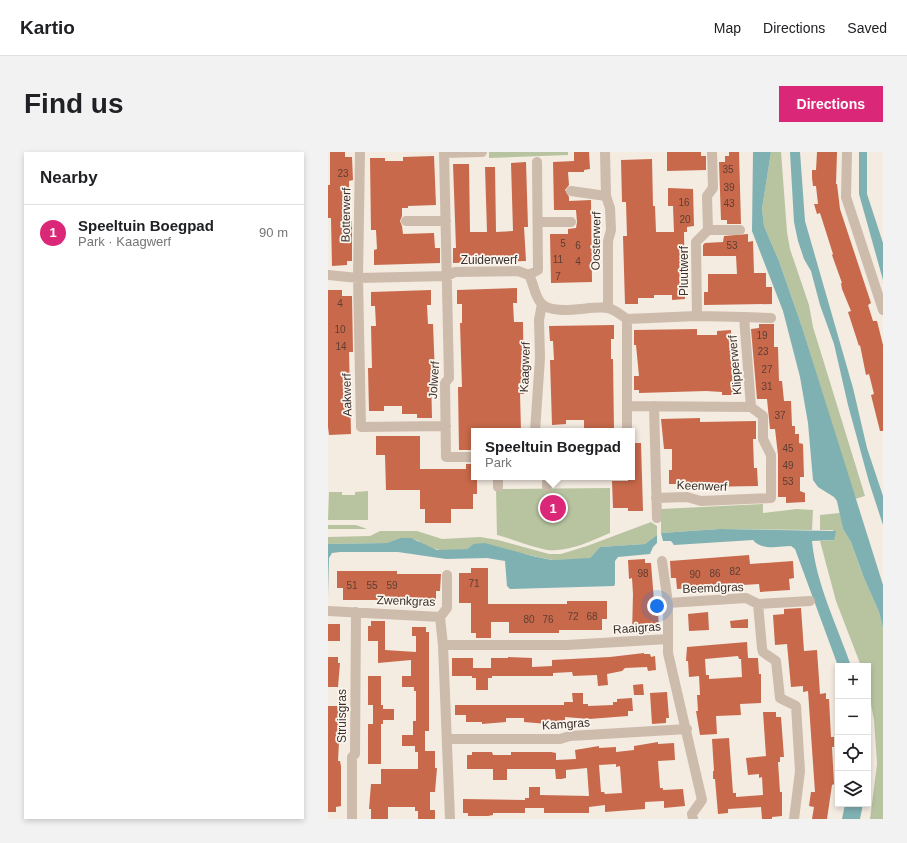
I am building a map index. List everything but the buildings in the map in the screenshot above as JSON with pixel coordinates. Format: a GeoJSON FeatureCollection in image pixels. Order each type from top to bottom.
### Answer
{"type":"FeatureCollection","features":[{"type":"Feature","properties":{"kind":"street","name":"Botterwerf"},"geometry":{"type":"LineString","coordinates":[[358,278],[360,152]]}},
{"type":"Feature","properties":{"kind":"street"},"geometry":{"type":"LineString","coordinates":[[444,152],[482,152]]}},
{"type":"Feature","properties":{"kind":"street","name":"Jolwerf"},"geometry":{"type":"LineString","coordinates":[[444,152],[449,378],[445,383],[446,457],[471,456]]}},
{"type":"Feature","properties":{"kind":"street","name":"Oosterwerf"},"geometry":{"type":"LineString","coordinates":[[605,152],[606,196],[610,208],[611,230],[608,241],[608,308]]}},
{"type":"Feature","properties":{"kind":"street"},"geometry":{"type":"LineString","coordinates":[[712,152],[713,188],[707,196],[708,230],[740,230]]}},
{"type":"Feature","properties":{"kind":"street"},"geometry":{"type":"LineString","coordinates":[[847,152],[846,197],[883,310]]}},
{"type":"Feature","properties":{"kind":"street"},"geometry":{"type":"LineString","coordinates":[[529,275],[538,270],[537,162]]}},
{"type":"Feature","properties":{"kind":"street"},"geometry":{"type":"LineString","coordinates":[[571,191],[606,196]]}},
{"type":"Feature","properties":{"kind":"street"},"geometry":{"type":"LineString","coordinates":[[406,221],[446,221]]}},
{"type":"Feature","properties":{"kind":"street"},"geometry":{"type":"LineString","coordinates":[[538,222],[571,222]]}},
{"type":"Feature","properties":{"kind":"street","name":"Pluutwerf"},"geometry":{"type":"LineString","coordinates":[[698,316],[696,242],[708,230]]}},
{"type":"Feature","properties":{"kind":"street","name":"Zuiderwerf"},"geometry":{"type":"LineString","coordinates":[[328,275],[358,278],[447,276],[455,272],[518,271],[529,275],[533,282],[536,295],[542,304]]}},
{"type":"Feature","properties":{"kind":"street","name":"Aakwerf"},"geometry":{"type":"LineString","coordinates":[[358,278],[361,427],[446,426]]}},
{"type":"Feature","properties":{"kind":"street"},"geometry":{"type":"LineString","coordinates":[[542,304],[552,309],[608,308],[627,318],[627,428]]}},
{"type":"Feature","properties":{"kind":"street","name":"Kaagwerf"},"geometry":{"type":"LineString","coordinates":[[535,428],[540,358],[539,320],[542,304]]}},
{"type":"Feature","properties":{"kind":"street","name":"Klipperwerf"},"geometry":{"type":"LineString","coordinates":[[627,318],[698,316],[771,318]]}},
{"type":"Feature","properties":{"kind":"street","name":"Klipperwerf"},"geometry":{"type":"LineString","coordinates":[[744,317],[751,407],[763,416],[764,439],[771,455],[771,498]]}},
{"type":"Feature","properties":{"kind":"street"},"geometry":{"type":"LineString","coordinates":[[627,406],[751,407]]}},
{"type":"Feature","properties":{"kind":"street"},"geometry":{"type":"LineString","coordinates":[[654,406],[657,518]]}},
{"type":"Feature","properties":{"kind":"street","name":"Keenwerf"},"geometry":{"type":"LineString","coordinates":[[656,498],[687,497],[701,501],[771,498]]}},
{"type":"Feature","properties":{"kind":"street","name":"Beemdgras"},"geometry":{"type":"LineString","coordinates":[[662,561],[668,603],[668,638]]}},
{"type":"Feature","properties":{"kind":"street","name":"Zwenkgras"},"geometry":{"type":"LineString","coordinates":[[328,611],[440,617],[447,608],[447,575]]}},
{"type":"Feature","properties":{"kind":"street","name":"Beemdgras"},"geometry":{"type":"LineString","coordinates":[[668,603],[746,598],[758,604],[810,601]]}},
{"type":"Feature","properties":{"kind":"street","name":"Beemdgras"},"geometry":{"type":"LineString","coordinates":[[758,604],[762,648],[763,652],[776,661],[780,698],[796,706],[800,771],[794,819]]}},
{"type":"Feature","properties":{"kind":"street","name":"Struisgras"},"geometry":{"type":"LineString","coordinates":[[352,819],[356,612]]}},
{"type":"Feature","properties":{"kind":"street"},"geometry":{"type":"LineString","coordinates":[[440,617],[443,645],[450,819]]}},
{"type":"Feature","properties":{"kind":"street","name":"Raaigras"},"geometry":{"type":"LineString","coordinates":[[443,645],[567,645],[668,638],[668,653],[687,729],[702,800],[692,814],[693,819]]}},
{"type":"Feature","properties":{"kind":"street","name":"Kamgras"},"geometry":{"type":"LineString","coordinates":[[447,739],[560,739],[570,736],[687,729]]}},
{"type":"Feature","properties":{"kind":"green space"},"geometry":{"type":"Polygon","coordinates":[[[489,152],[568,152],[568,155],[489,158],[489,152]]]}},
{"type":"Feature","properties":{"kind":"green space"},"geometry":{"type":"Polygon","coordinates":[[[771,152],[781,152],[787,232],[790,249],[809,305],[813,327],[865,496],[855,499],[802,327],[779,261],[764,226],[762,209],[771,152]]]}},
{"type":"Feature","properties":{"kind":"green space"},"geometry":{"type":"Polygon","coordinates":[[[610,488],[610,533],[572,548],[556,550],[536,547],[497,535],[496,489],[610,488]]]}},
{"type":"Feature","properties":{"kind":"green space"},"geometry":{"type":"Polygon","coordinates":[[[368,491],[368,520],[328,520],[329,492],[342,492],[342,495],[355,495],[355,492],[368,491]]]}},
{"type":"Feature","properties":{"kind":"green space"},"geometry":{"type":"Polygon","coordinates":[[[763,504],[763,513],[797,509],[813,510],[812,530],[720,529],[661,533],[661,509],[763,504]]]}},
{"type":"Feature","properties":{"kind":"green space"},"geometry":{"type":"Polygon","coordinates":[[[840,513],[843,529],[851,542],[864,578],[879,612],[883,628],[883,819],[870,819],[877,764],[874,720],[871,704],[871,663],[860,663],[836,601],[820,541],[834,540],[833,530],[820,530],[820,515],[840,513]]]}},
{"type":"Feature","properties":{"kind":"green space"},"geometry":{"type":"Polygon","coordinates":[[[651,522],[657,526],[657,535],[645,544],[600,547],[590,558],[585,559],[553,560],[473,544],[467,549],[443,551],[425,546],[417,540],[400,538],[387,543],[328,544],[328,537],[370,536],[380,531],[417,531],[442,539],[480,537],[498,540],[549,554],[561,554],[651,522]]]}},
{"type":"Feature","properties":{"kind":"green space"},"geometry":{"type":"Polygon","coordinates":[[[328,525],[356,525],[367,529],[328,529],[328,525]]]}},
{"type":"Feature","properties":{"kind":"water"},"geometry":{"type":"Polygon","coordinates":[[[753,152],[771,152],[762,209],[764,226],[779,261],[802,327],[883,585],[883,628],[879,612],[864,578],[851,542],[843,529],[837,501],[834,497],[818,487],[813,480],[808,423],[800,377],[783,311],[752,231],[753,152]]]}},
{"type":"Feature","properties":{"kind":"water"},"geometry":{"type":"Polygon","coordinates":[[[790,152],[800,152],[805,221],[853,388],[867,448],[883,496],[883,525],[869,482],[848,405],[834,344],[820,305],[811,271],[804,259],[798,241],[794,222],[790,152]]]}},
{"type":"Feature","properties":{"kind":"water"},"geometry":{"type":"Polygon","coordinates":[[[859,152],[867,152],[867,194],[883,243],[883,280],[859,194],[859,152]]]}},
{"type":"Feature","properties":{"kind":"water"},"geometry":{"type":"Polygon","coordinates":[[[720,529],[836,531],[834,540],[812,541],[814,557],[822,589],[850,663],[837,663],[795,549],[791,546],[766,547],[761,546],[753,540],[674,545],[671,541],[663,541],[661,533],[720,529]]]}},
{"type":"Feature","properties":{"kind":"water"},"geometry":{"type":"Polygon","coordinates":[[[657,535],[657,543],[653,547],[650,554],[618,557],[615,561],[614,586],[510,589],[507,586],[505,561],[487,558],[446,559],[398,552],[340,552],[332,553],[329,558],[328,596],[328,544],[387,543],[400,538],[411,538],[437,550],[467,549],[473,544],[485,543],[552,560],[590,558],[600,547],[645,544],[657,535]]]}},
{"type":"Feature","properties":{"kind":"water"},"geometry":{"type":"Polygon","coordinates":[[[844,807],[862,807],[860,819],[842,819],[844,807]]]}},
{"type":"Feature","properties":{"kind":"place","name":"Speeltuin Boegpad"},"geometry":{"type":"Point","coordinates":[553,508]}}]}
